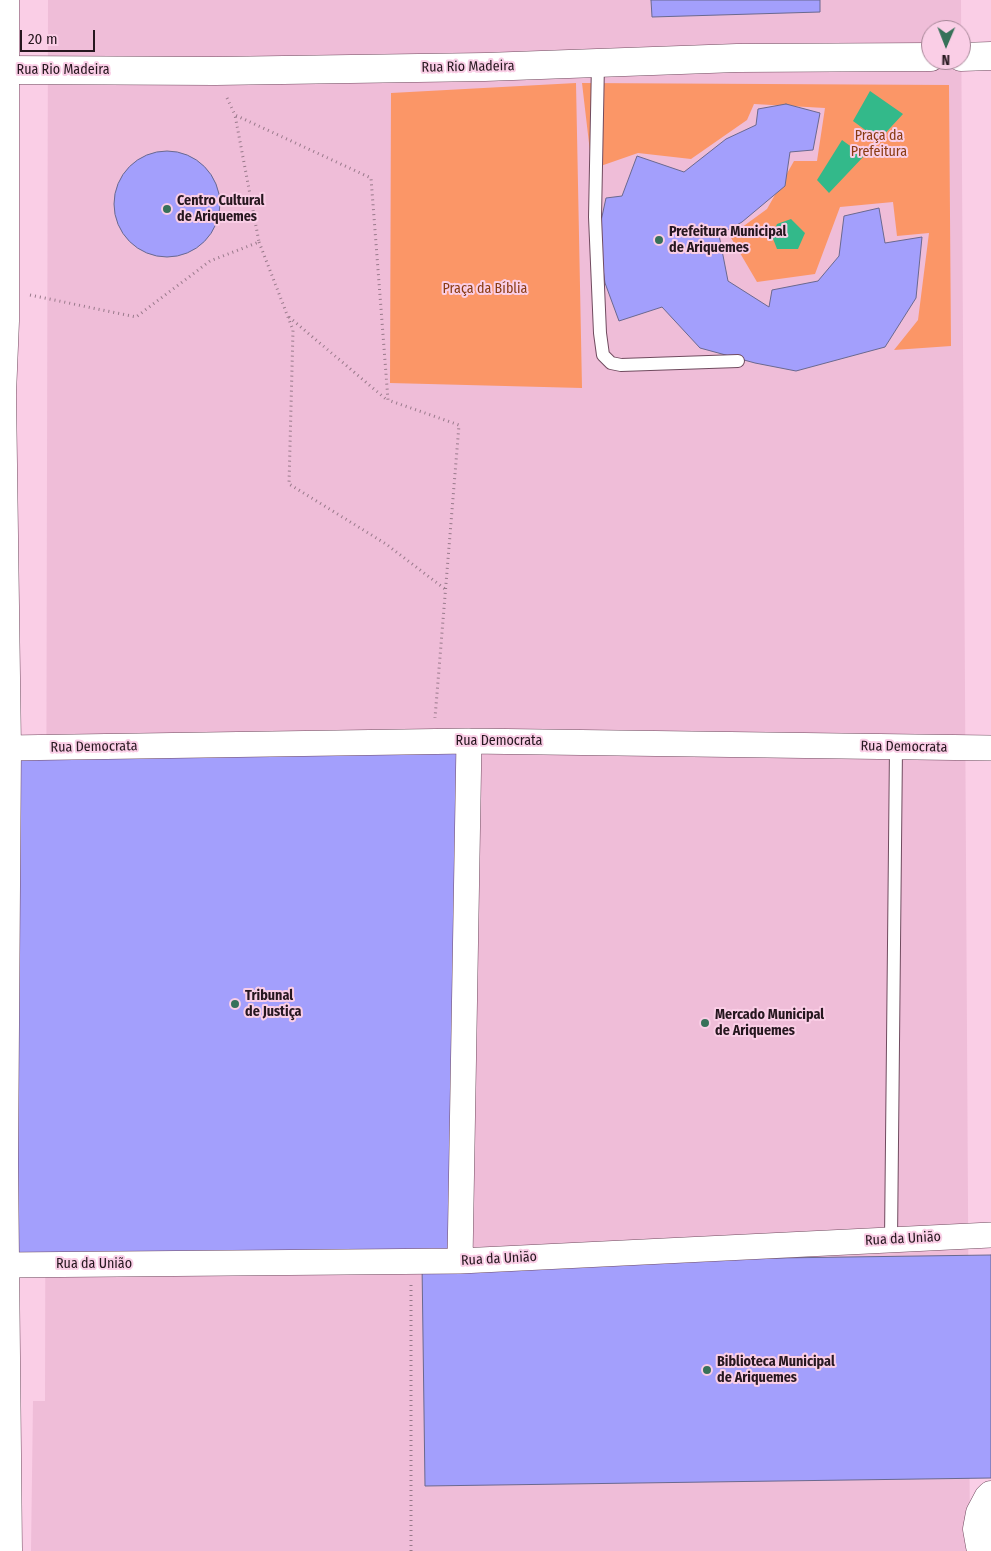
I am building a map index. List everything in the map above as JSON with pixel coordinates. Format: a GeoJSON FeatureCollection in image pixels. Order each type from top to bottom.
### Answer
{"type":"FeatureCollection","features":[{"type":"Feature","properties":{"kind":"main road"},"geometry":{"type":"LineString","coordinates":[[5,0],[2,394],[7,748],[4,1163],[8,1551]]}},
{"type":"Feature","properties":{"kind":"main road"},"geometry":{"type":"LineString","coordinates":[[971,57],[991,56]]}},
{"type":"Feature","properties":{"kind":"main road","name":"Rua Rio Madeira"},"geometry":{"type":"LineString","coordinates":[[5,70],[216,71],[484,67],[737,58],[921,57]]}},
{"type":"Feature","properties":{"kind":"main road"},"geometry":{"type":"LineString","coordinates":[[982,1551],[976,1529],[980,1513],[991,1495]]}},
{"type":"Feature","properties":{"kind":"street","name":"Rua Democrata"},"geometry":{"type":"LineString","coordinates":[[7,748],[469,740],[991,748]]}},
{"type":"Feature","properties":{"kind":"street"},"geometry":{"type":"LineString","coordinates":[[460,1261],[469,740]]}},
{"type":"Feature","properties":{"kind":"street","name":"Rua da União"},"geometry":{"type":"LineString","coordinates":[[6,1265],[460,1261],[991,1235]]}},
{"type":"Feature","properties":{"kind":"lane"},"geometry":{"type":"LineString","coordinates":[[598,63],[595,217],[600,333],[603,355],[611,363],[621,365],[738,361]]}},
{"type":"Feature","properties":{"kind":"lane"},"geometry":{"type":"LineString","coordinates":[[891,1240],[896,747]]}},
{"type":"Feature","properties":{"kind":"path"},"geometry":{"type":"LineString","coordinates":[[216,71],[235,115],[259,242],[293,330],[289,484],[386,544],[445,589]]}},
{"type":"Feature","properties":{"kind":"path"},"geometry":{"type":"LineString","coordinates":[[235,115],[370,178],[388,400]]}},
{"type":"Feature","properties":{"kind":"path"},"geometry":{"type":"LineString","coordinates":[[3,279],[136,317],[210,261],[259,242]]}},
{"type":"Feature","properties":{"kind":"path"},"geometry":{"type":"LineString","coordinates":[[288,317],[388,400],[458,425],[433,741]]}},
{"type":"Feature","properties":{"kind":"path"},"geometry":{"type":"LineString","coordinates":[[411,1262],[411,1551]]}},
{"type":"Feature","properties":{"kind":"shaded area"},"geometry":{"type":"Polygon","coordinates":[[[48,0],[961,0],[961,20],[921,20],[921,70],[961,70],[970,1551],[31,1551],[33,1401],[45,1401],[48,0]]]}},
{"type":"Feature","properties":{"kind":"shaded area"},"geometry":{"type":"Polygon","coordinates":[[[870,91],[903,114],[879,140],[853,121],[870,91]]]}},
{"type":"Feature","properties":{"kind":"shaded area"},"geometry":{"type":"Polygon","coordinates":[[[842,140],[864,156],[829,193],[817,180],[842,140]]]}},
{"type":"Feature","properties":{"kind":"shaded area"},"geometry":{"type":"Polygon","coordinates":[[[791,219],[805,233],[798,249],[777,249],[772,236],[777,224],[791,219]]]}},
{"type":"Feature","properties":{"kind":"green space","name":"Praça da Bíblia"},"geometry":{"type":"Polygon","coordinates":[[[576,83],[582,388],[390,383],[391,93],[576,83]]]}},
{"type":"Feature","properties":{"kind":"green space","name":"Praça da Prefeitura"},"geometry":{"type":"Polygon","coordinates":[[[582,83],[949,85],[951,346],[894,350],[918,320],[929,233],[897,236],[893,202],[840,207],[815,274],[757,282],[730,236],[767,209],[794,161],[817,161],[825,108],[754,104],[747,120],[691,159],[638,153],[592,169],[582,83]]]}},
{"type":"Feature","properties":{"kind":"building"},"geometry":{"type":"Polygon","coordinates":[[[651,0],[820,0],[820,12],[652,17],[651,0]]]}},
{"type":"Feature","properties":{"kind":"building","name":"Prefeitura Municipal de Ariquemes"},"geometry":{"type":"Polygon","coordinates":[[[786,104],[820,113],[813,150],[790,152],[785,186],[742,222],[719,235],[728,281],[769,307],[772,290],[818,281],[839,256],[844,216],[879,208],[885,243],[922,237],[916,298],[885,347],[796,371],[755,363],[700,348],[662,307],[619,321],[605,283],[598,235],[606,198],[622,196],[637,156],[684,172],[726,139],[756,125],[758,109],[786,104]]]}},
{"type":"Feature","properties":{"kind":"building","name":"Centro Cultural de Ariquemes"},"geometry":{"type":"Polygon","coordinates":[[[167,151],[187,155],[204,167],[216,184],[220,204],[216,224],[204,241],[187,253],[167,257],[147,253],[130,241],[118,224],[114,204],[118,184],[130,167],[147,155],[167,151]]]}},
{"type":"Feature","properties":{"kind":"building","name":"Tribunal de Justiça"},"geometry":{"type":"Polygon","coordinates":[[[469,741],[460,1261],[5,1265],[7,748],[469,741]]]}},
{"type":"Feature","properties":{"kind":"building","name":"Biblioteca Municipal de Ariquemes"},"geometry":{"type":"Polygon","coordinates":[[[991,1255],[991,1478],[425,1486],[422,1263],[991,1255]]]}},
{"type":"Feature","properties":{"kind":"place","name":"Centro Cultural de Ariquemes"},"geometry":{"type":"Point","coordinates":[167,209]}},
{"type":"Feature","properties":{"kind":"place","name":"Prefeitura Municipal de Ariquemes"},"geometry":{"type":"Point","coordinates":[659,240]}},
{"type":"Feature","properties":{"kind":"place","name":"Tribunal de Justiça"},"geometry":{"type":"Point","coordinates":[235,1004]}},
{"type":"Feature","properties":{"kind":"place","name":"Mercado Municipal de Ariquemes"},"geometry":{"type":"Point","coordinates":[705,1023]}},
{"type":"Feature","properties":{"kind":"place","name":"Biblioteca Municipal de Ariquemes"},"geometry":{"type":"Point","coordinates":[707,1370]}}]}
